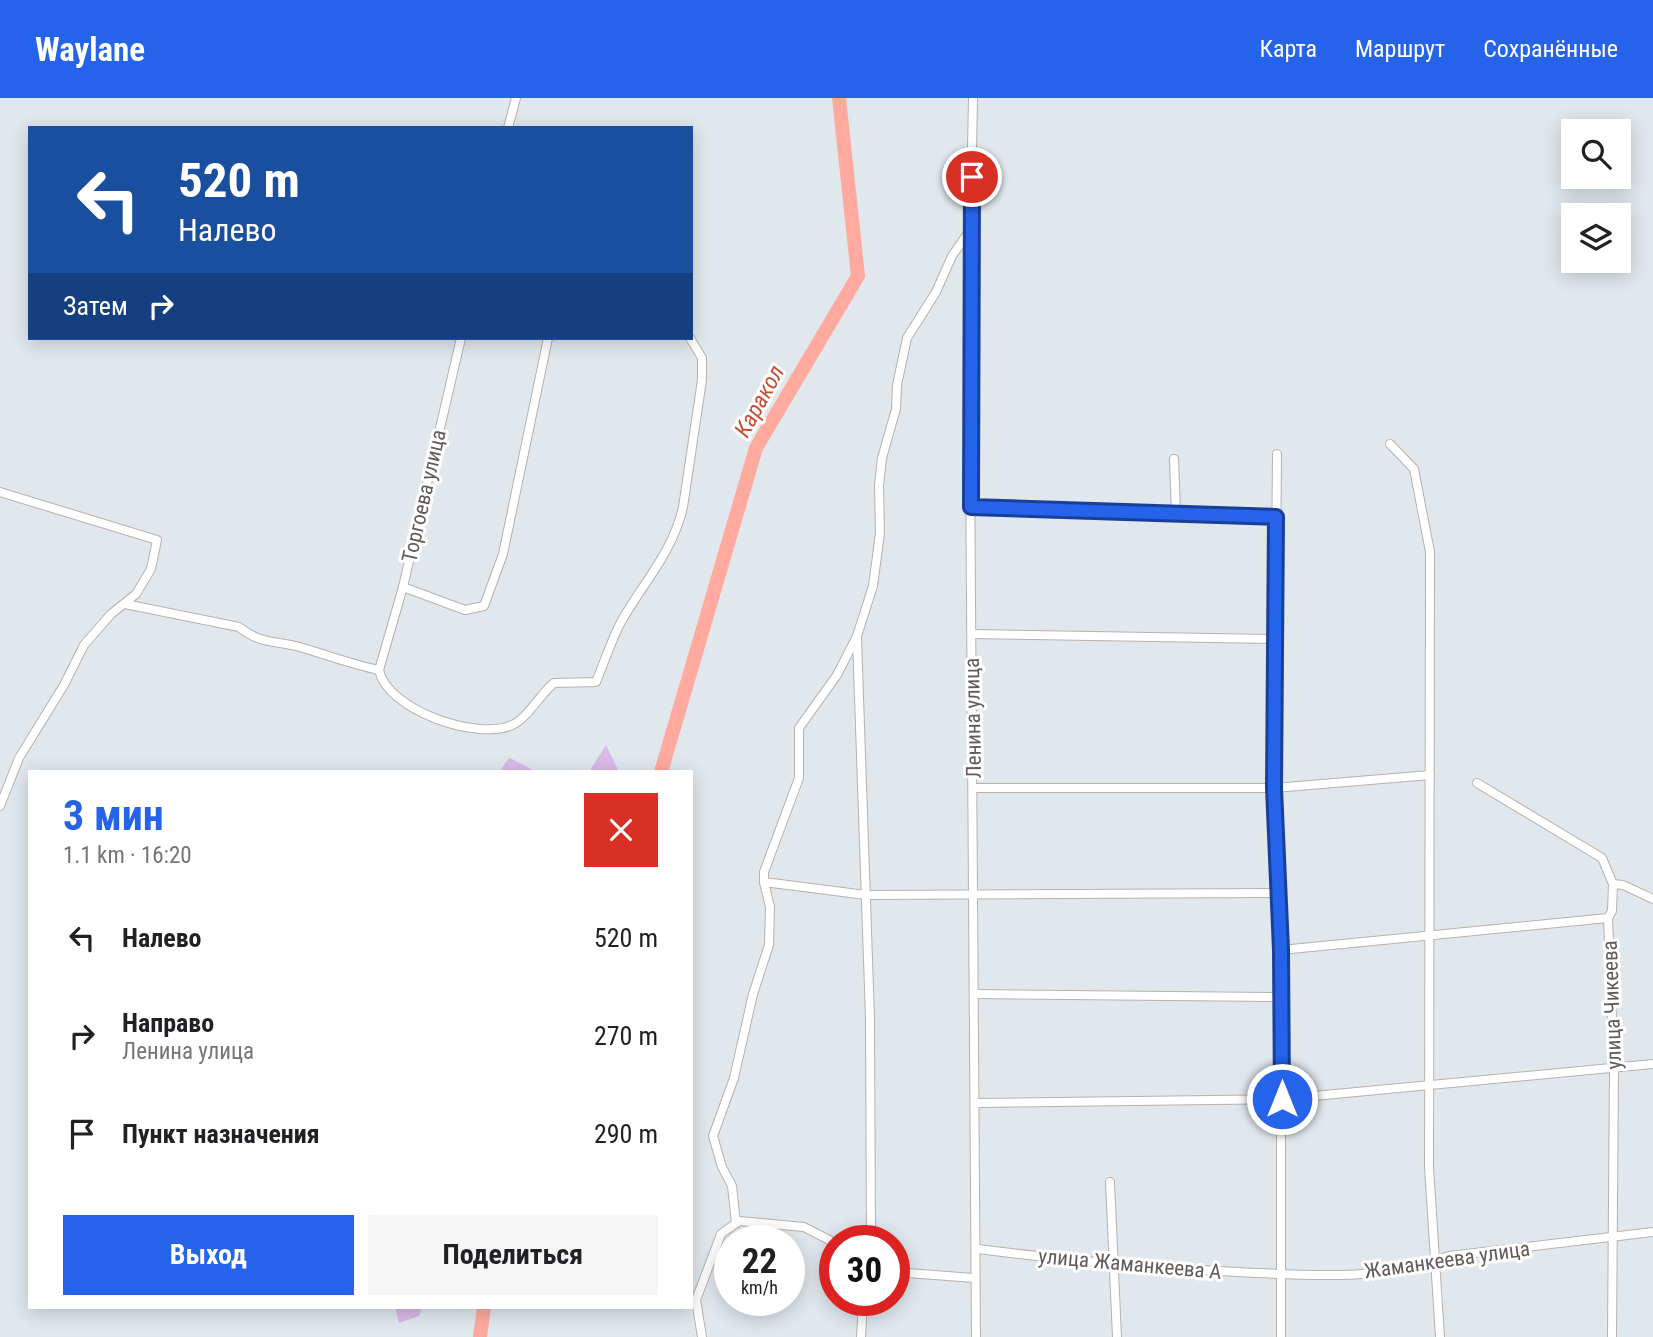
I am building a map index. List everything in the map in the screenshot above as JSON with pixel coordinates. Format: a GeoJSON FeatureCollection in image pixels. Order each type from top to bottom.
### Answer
{"type":"FeatureCollection","features":[{"type":"Feature","properties":{"kind":"street"},"geometry":{"type":"LineString","coordinates":[[509,126],[516,98]]}},
{"type":"Feature","properties":{"kind":"street","name":"Ленина улица"},"geometry":{"type":"LineString","coordinates":[[973,98],[971,507],[978,1249],[975,1278],[976,1337]]}},
{"type":"Feature","properties":{"kind":"street"},"geometry":{"type":"LineString","coordinates":[[736,1223],[732,1186],[722,1167],[713,1136],[734,1078],[753,994],[769,945],[770,907],[764,882],[769,855],[799,778],[799,729],[837,675],[857,636],[877,562],[882,458],[896,409],[897,385],[907,338],[936,292],[952,256],[971,229]]}},
{"type":"Feature","properties":{"kind":"street","name":"Торгоева улица"},"geometry":{"type":"LineString","coordinates":[[379,670],[403,586],[461,340]]}},
{"type":"Feature","properties":{"kind":"street"},"geometry":{"type":"LineString","coordinates":[[403,586],[465,610],[484,606],[503,554],[548,340]]}},
{"type":"Feature","properties":{"kind":"street"},"geometry":{"type":"LineString","coordinates":[[125,604],[239,627],[254,639],[296,646],[339,662],[379,670],[381,683],[394,698],[413,709],[453,723],[483,727],[515,724],[554,683],[596,682],[621,623],[667,551],[679,526],[702,380],[702,358],[691,340]]}},
{"type":"Feature","properties":{"kind":"street"},"geometry":{"type":"LineString","coordinates":[[1390,444],[1414,469],[1430,552],[1429,1167],[1433,1262],[1440,1337]]}},
{"type":"Feature","properties":{"kind":"street"},"geometry":{"type":"LineString","coordinates":[[1277,454],[1274,788],[1281,950],[1281,1337]]}},
{"type":"Feature","properties":{"kind":"street"},"geometry":{"type":"LineString","coordinates":[[1174,459],[1176,513]]}},
{"type":"Feature","properties":{"kind":"street"},"geometry":{"type":"LineString","coordinates":[[0,492],[157,540],[150,569],[136,594],[84,645],[64,685],[19,758],[0,806]]}},
{"type":"Feature","properties":{"kind":"street"},"geometry":{"type":"LineString","coordinates":[[971,507],[1276,517]]}},
{"type":"Feature","properties":{"kind":"street"},"geometry":{"type":"LineString","coordinates":[[972,634],[1275,639]]}},
{"type":"Feature","properties":{"kind":"street"},"geometry":{"type":"LineString","coordinates":[[857,636],[866,895],[871,1225]]}},
{"type":"Feature","properties":{"kind":"street"},"geometry":{"type":"LineString","coordinates":[[974,788],[1274,788],[1430,775]]}},
{"type":"Feature","properties":{"kind":"street"},"geometry":{"type":"LineString","coordinates":[[1477,783],[1602,858],[1613,884],[1612,911],[1608,918]]}},
{"type":"Feature","properties":{"kind":"street"},"geometry":{"type":"LineString","coordinates":[[764,882],[866,895],[975,892],[1279,893]]}},
{"type":"Feature","properties":{"kind":"street"},"geometry":{"type":"LineString","coordinates":[[1613,884],[1623,884],[1653,899]]}},
{"type":"Feature","properties":{"kind":"street","name":"улица Чикеева"},"geometry":{"type":"LineString","coordinates":[[1281,950],[1608,918],[1614,1068],[1615,1238],[1612,1337]]}},
{"type":"Feature","properties":{"kind":"street"},"geometry":{"type":"LineString","coordinates":[[976,994],[1281,997]]}},
{"type":"Feature","properties":{"kind":"street"},"geometry":{"type":"LineString","coordinates":[[976,1103],[1282,1099],[1653,1064]]}},
{"type":"Feature","properties":{"kind":"street"},"geometry":{"type":"LineString","coordinates":[[1110,1182],[1117,1337]]}},
{"type":"Feature","properties":{"kind":"street"},"geometry":{"type":"LineString","coordinates":[[702,1337],[696,1300],[721,1234],[739,1221],[804,1227],[819,1235]]}},
{"type":"Feature","properties":{"kind":"street","name":"Жаманкеева улица"},"geometry":{"type":"LineString","coordinates":[[1282,1274],[1374,1273],[1433,1262],[1449,1256],[1653,1233]]}},
{"type":"Feature","properties":{"kind":"street","name":"улица Жаманкеева А"},"geometry":{"type":"LineString","coordinates":[[978,1249],[1113,1266],[1282,1274]]}},
{"type":"Feature","properties":{"kind":"street"},"geometry":{"type":"LineString","coordinates":[[910,1273],[975,1278]]}},
{"type":"Feature","properties":{"kind":"street"},"geometry":{"type":"LineString","coordinates":[[861,1337],[862,1316]]}},
{"type":"Feature","properties":{"kind":"shaded area"},"geometry":{"type":"Polygon","coordinates":[[[606,745],[618,770],[590,770],[606,745]]]}},
{"type":"Feature","properties":{"kind":"shaded area"},"geometry":{"type":"Polygon","coordinates":[[[510,758],[533,770],[500,770],[510,758]]]}},
{"type":"Feature","properties":{"kind":"shaded area"},"geometry":{"type":"Polygon","coordinates":[[[396,1309],[421,1309],[419,1316],[399,1323],[396,1309]]]}},
{"type":"Feature","properties":{"kind":"waterway","name":"Каракол"},"geometry":{"type":"LineString","coordinates":[[662,770],[756,448],[858,276],[839,98]]}},
{"type":"Feature","properties":{"kind":"waterway","name":"Каракол"},"geometry":{"type":"LineString","coordinates":[[480,1337],[484,1309]]}},
{"type":"Feature","properties":{"kind":"route"},"geometry":{"type":"LineString","coordinates":[[972,177],[971,507],[1276,517],[1274,788],[1281,950],[1282,1099]]}}]}
